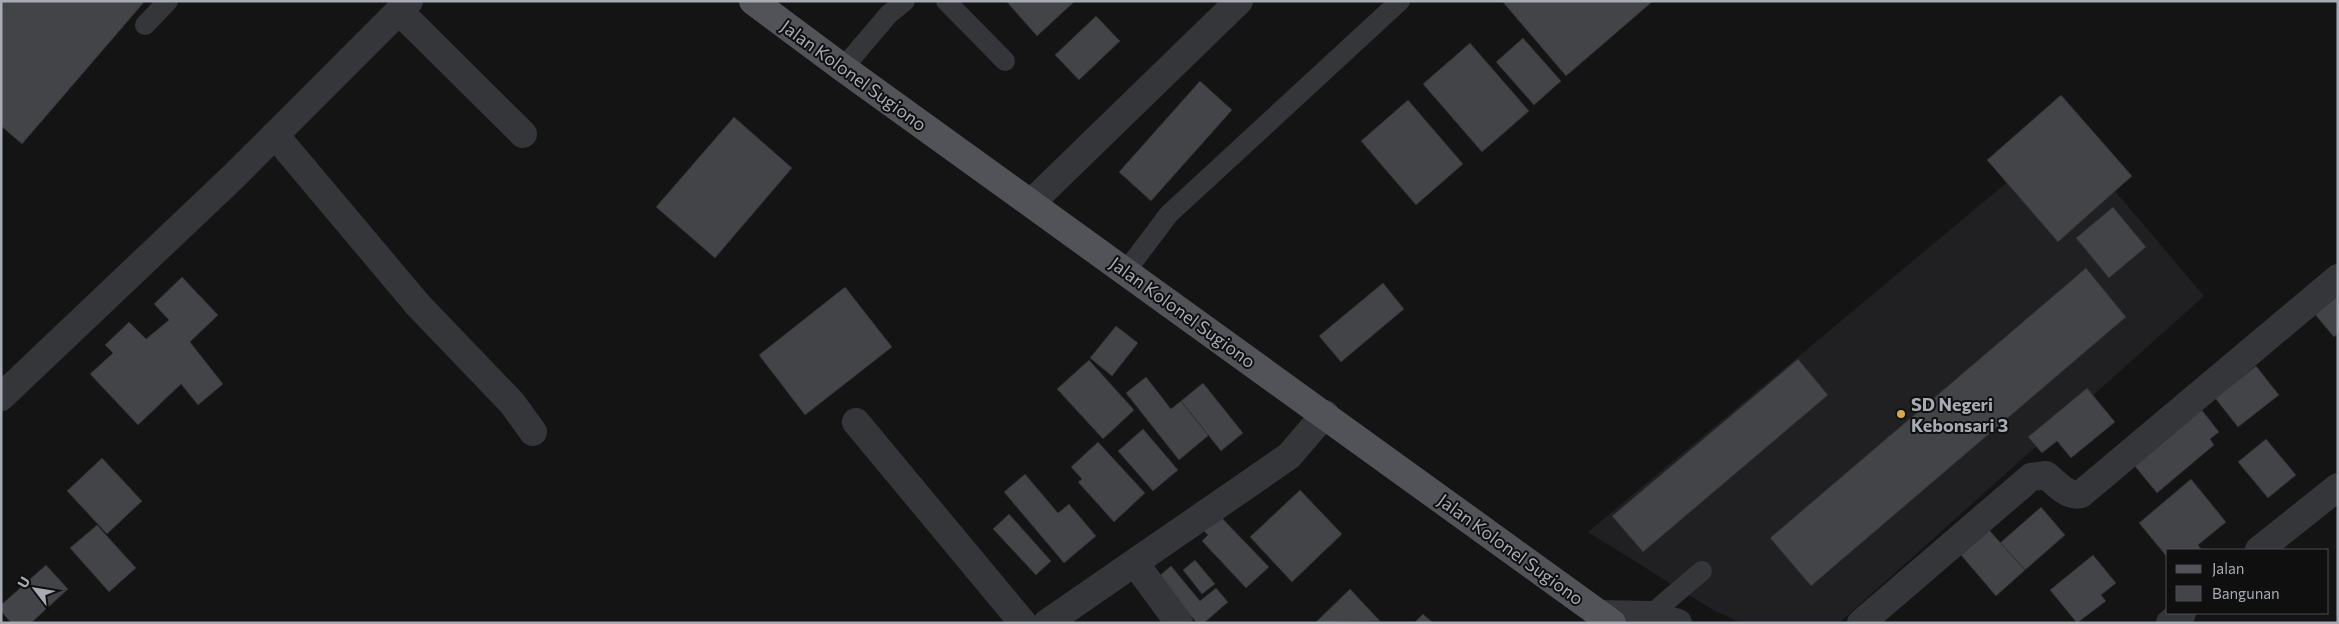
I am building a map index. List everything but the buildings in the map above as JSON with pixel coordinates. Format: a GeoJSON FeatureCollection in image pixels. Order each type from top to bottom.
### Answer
{"type":"FeatureCollection","features":[{"type":"Feature","properties":{"kind":"main road","name":"Jalan Kolonel Sugiono"},"geometry":{"type":"LineString","coordinates":[[753,1],[842,68],[1325,414],[1606,619]]}},
{"type":"Feature","properties":{"kind":"street"},"geometry":{"type":"LineString","coordinates":[[1031,203],[1239,1]]}},
{"type":"Feature","properties":{"kind":"street"},"geometry":{"type":"LineString","coordinates":[[1,397],[275,135],[404,6],[523,134]]}},
{"type":"Feature","properties":{"kind":"street"},"geometry":{"type":"LineString","coordinates":[[275,135],[418,305],[512,403],[533,432]]}},
{"type":"Feature","properties":{"kind":"street"},"geometry":{"type":"LineString","coordinates":[[1862,623],[2031,477],[2046,475],[2068,493],[2075,496],[2081,494],[2338,278]]}},
{"type":"Feature","properties":{"kind":"street"},"geometry":{"type":"LineString","coordinates":[[1047,623],[1289,456],[1325,414]]}},
{"type":"Feature","properties":{"kind":"street"},"geometry":{"type":"LineString","coordinates":[[856,422],[1022,623]]}},
{"type":"Feature","properties":{"kind":"street"},"geometry":{"type":"LineString","coordinates":[[2261,549],[2338,487]]}},
{"type":"Feature","properties":{"kind":"street"},"geometry":{"type":"LineString","coordinates":[[1135,563],[1179,623]]}},
{"type":"Feature","properties":{"kind":"street"},"geometry":{"type":"LineString","coordinates":[[2170,623],[2181,614]]}},
{"type":"Feature","properties":{"kind":"street"},"geometry":{"type":"LineString","coordinates":[[1606,619],[1650,615],[1678,623]]}},
{"type":"Feature","properties":{"kind":"lane"},"geometry":{"type":"LineString","coordinates":[[145,24],[168,1]]}},
{"type":"Feature","properties":{"kind":"lane"},"geometry":{"type":"LineString","coordinates":[[842,68],[889,14],[906,1]]}},
{"type":"Feature","properties":{"kind":"lane"},"geometry":{"type":"LineString","coordinates":[[946,1],[1005,61]]}},
{"type":"Feature","properties":{"kind":"lane"},"geometry":{"type":"LineString","coordinates":[[1126,271],[1169,214],[1400,1]]}},
{"type":"Feature","properties":{"kind":"lane"},"geometry":{"type":"LineString","coordinates":[[1650,615],[1702,571]]}},
{"type":"Feature","properties":{"kind":"shaded area","name":"SD Negeri Kebonsari 3"},"geometry":{"type":"Polygon","coordinates":[[[2066,133],[2204,296],[1839,623],[1741,623],[1713,610],[1588,532],[2066,133]]]}},
{"type":"Feature","properties":{"kind":"place","name":"SD Negeri Kebonsari 3"},"geometry":{"type":"Point","coordinates":[1901,414]}}]}
